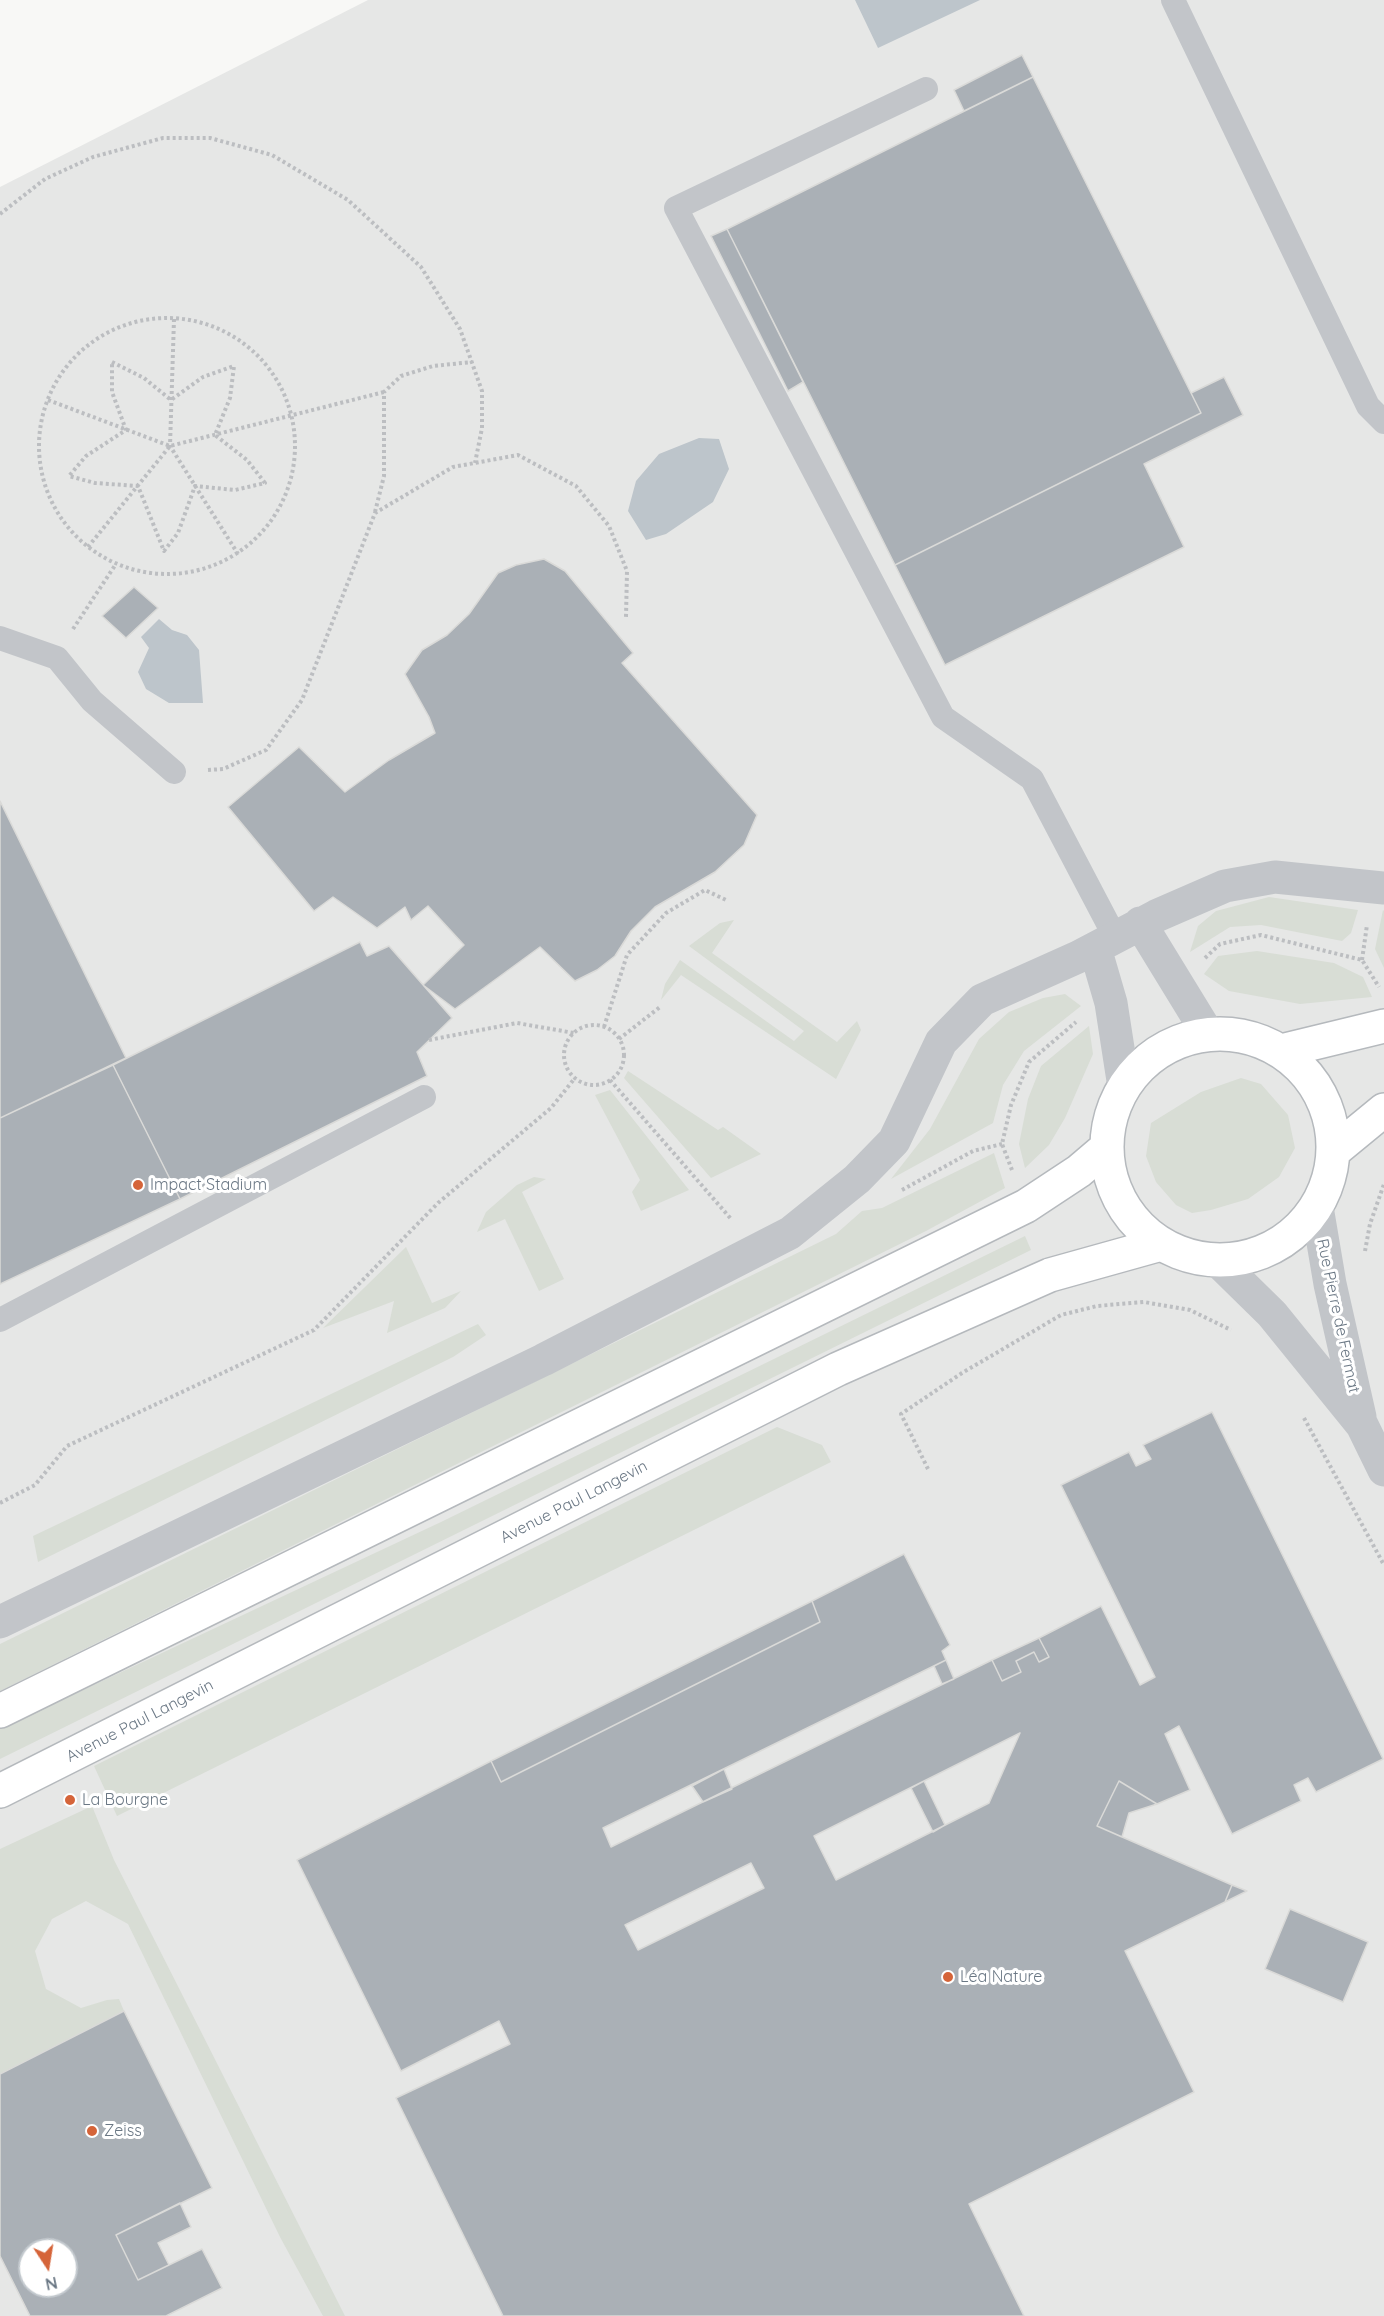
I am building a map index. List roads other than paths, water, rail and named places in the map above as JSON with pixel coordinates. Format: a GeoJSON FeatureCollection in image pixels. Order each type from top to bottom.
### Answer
{"type":"FeatureCollection","features":[{"type":"Feature","properties":{"kind":"main road"},"geometry":{"type":"LineString","coordinates":[[1281,1051],[1384,1026]]}},
{"type":"Feature","properties":{"kind":"main road"},"geometry":{"type":"LineString","coordinates":[[1208,1034],[1246,1037],[1281,1051],[1311,1077],[1329,1112],[1334,1151],[1329,1179],[1317,1207],[1299,1230],[1275,1247],[1247,1257],[1218,1261],[1188,1256],[1161,1244],[1132,1219],[1113,1186],[1106,1148],[1111,1116],[1124,1087],[1146,1061],[1175,1043],[1208,1034]]}},
{"type":"Feature","properties":{"kind":"main road"},"geometry":{"type":"LineString","coordinates":[[1334,1151],[1384,1110]]}},
{"type":"Feature","properties":{"kind":"main road"},"geometry":{"type":"LineString","coordinates":[[0,1711],[1026,1206],[1079,1171],[1106,1148]]}},
{"type":"Feature","properties":{"kind":"main road","name":"Avenue Paul Langevin"},"geometry":{"type":"LineString","coordinates":[[0,1791],[838,1369],[1050,1275],[1161,1244]]}},
{"type":"Feature","properties":{"kind":"street"},"geometry":{"type":"LineString","coordinates":[[0,1622],[543,1360],[790,1233],[856,1179],[894,1141],[941,1042],[982,1000],[1225,886],[1275,877],[1384,888]]}},
{"type":"Feature","properties":{"kind":"street"},"geometry":{"type":"LineString","coordinates":[[1117,936],[1208,1034]]}},
{"type":"Feature","properties":{"kind":"street"},"geometry":{"type":"LineString","coordinates":[[1117,936],[1111,1003],[1124,1087]]}},
{"type":"Feature","properties":{"kind":"street","name":"Rue Pierre de Fermat"},"geometry":{"type":"LineString","coordinates":[[1317,1207],[1330,1284],[1362,1425]]}},
{"type":"Feature","properties":{"kind":"street","name":"Rue Pierre de Fermat"},"geometry":{"type":"LineString","coordinates":[[1218,1261],[1272,1314],[1362,1425],[1384,1470]]}},
{"type":"Feature","properties":{"kind":"lane"},"geometry":{"type":"LineString","coordinates":[[1173,0],[1368,406],[1384,422]]}},
{"type":"Feature","properties":{"kind":"lane"},"geometry":{"type":"LineString","coordinates":[[926,89],[676,208],[943,717],[1032,779],[1117,936]]}},
{"type":"Feature","properties":{"kind":"lane"},"geometry":{"type":"LineString","coordinates":[[0,638],[57,658],[92,702],[174,772]]}},
{"type":"Feature","properties":{"kind":"lane"},"geometry":{"type":"LineString","coordinates":[[0,1320],[424,1097]]}},
{"type":"Feature","properties":{"kind":"place","name":"Impact Stadium"},"geometry":{"type":"Point","coordinates":[138,1185]}},
{"type":"Feature","properties":{"kind":"place","name":"La Bourgne"},"geometry":{"type":"Point","coordinates":[70,1800]}},
{"type":"Feature","properties":{"kind":"place","name":"Léa Nature"},"geometry":{"type":"Point","coordinates":[948,1977]}},
{"type":"Feature","properties":{"kind":"place","name":"Zeiss"},"geometry":{"type":"Point","coordinates":[92,2131]}}]}
